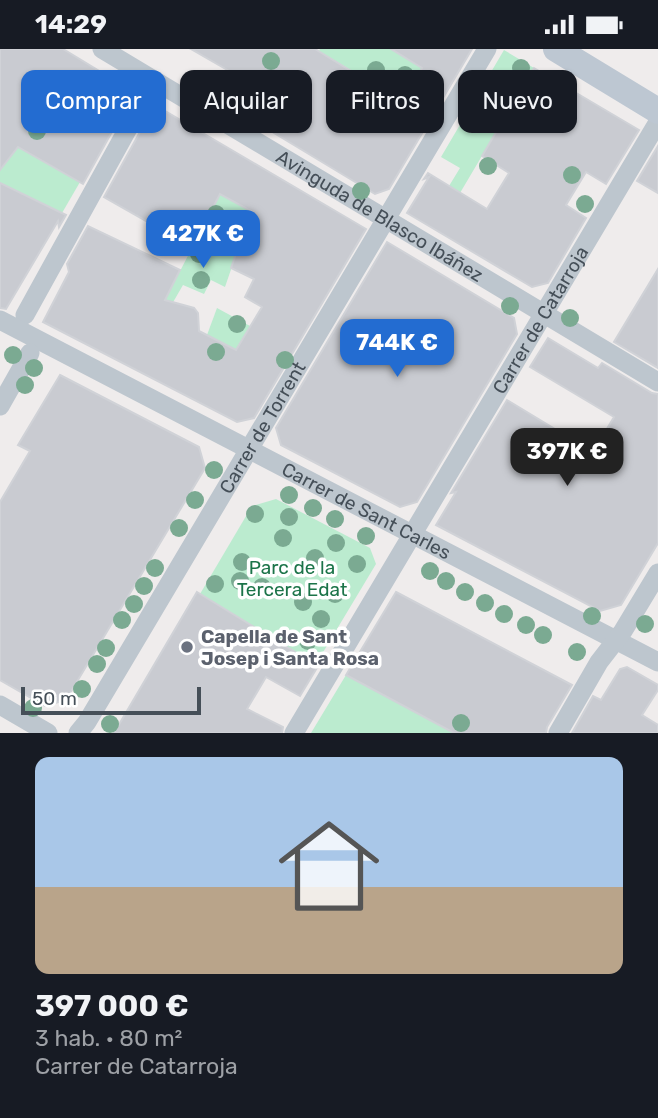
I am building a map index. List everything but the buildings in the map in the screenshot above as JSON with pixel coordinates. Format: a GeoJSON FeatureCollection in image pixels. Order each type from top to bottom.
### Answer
{"type":"FeatureCollection","features":[{"type":"Feature","properties":{"kind":"street","name":"Avinguda de Blasco Ibáñez"},"geometry":{"type":"LineString","coordinates":[[102,49],[658,382]]}},
{"type":"Feature","properties":{"kind":"street","name":"Carrer de Torrent"},"geometry":{"type":"LineString","coordinates":[[78,733],[487,49]]}},
{"type":"Feature","properties":{"kind":"street"},"geometry":{"type":"LineString","coordinates":[[556,49],[658,111]]}},
{"type":"Feature","properties":{"kind":"street","name":"Carrer de Catarroja"},"geometry":{"type":"LineString","coordinates":[[294,733],[658,122]]}},
{"type":"Feature","properties":{"kind":"street"},"geometry":{"type":"LineString","coordinates":[[25,315],[125,133]]}},
{"type":"Feature","properties":{"kind":"street","name":"Carrer de Sant Carles"},"geometry":{"type":"LineString","coordinates":[[0,320],[658,662]]}},
{"type":"Feature","properties":{"kind":"street"},"geometry":{"type":"LineString","coordinates":[[0,405],[30,353]]}},
{"type":"Feature","properties":{"kind":"street"},"geometry":{"type":"LineString","coordinates":[[558,733],[599,662],[617,639],[658,573]]}},
{"type":"Feature","properties":{"kind":"street"},"geometry":{"type":"LineString","coordinates":[[0,705],[48,733]]}},
{"type":"Feature","properties":{"kind":"green space"},"geometry":{"type":"Polygon","coordinates":[[[396,49],[424,65],[421,70],[351,70],[319,51],[396,49]]]}},
{"type":"Feature","properties":{"kind":"green space"},"geometry":{"type":"Polygon","coordinates":[[[504,50],[534,68],[533,70],[492,70],[504,50]]]}},
{"type":"Feature","properties":{"kind":"green space"},"geometry":{"type":"Polygon","coordinates":[[[458,128],[458,133],[496,133],[460,193],[449,186],[460,168],[441,157],[458,128]]]}},
{"type":"Feature","properties":{"kind":"green space"},"geometry":{"type":"Polygon","coordinates":[[[19,146],[80,182],[62,213],[0,183],[0,170],[19,146]]]}},
{"type":"Feature","properties":{"kind":"green space"},"geometry":{"type":"Polygon","coordinates":[[[220,194],[251,211],[225,287],[211,280],[204,294],[183,285],[172,304],[165,300],[220,194]]]}},
{"type":"Feature","properties":{"kind":"green space"},"geometry":{"type":"Polygon","coordinates":[[[217,308],[250,326],[222,372],[207,335],[217,308]]]}},
{"type":"Feature","properties":{"kind":"green space","name":"Parc de la Tercera Edat"},"geometry":{"type":"Polygon","coordinates":[[[276,499],[370,548],[376,564],[316,664],[200,594],[252,506],[276,499]]]}},
{"type":"Feature","properties":{"kind":"green space"},"geometry":{"type":"Polygon","coordinates":[[[346,675],[441,726],[466,733],[311,733],[346,675]]]}},
{"type":"Feature","properties":{"kind":"place","name":"Capella de Sant Josep i Santa Rosa"},"geometry":{"type":"Point","coordinates":[187,647]}}]}
